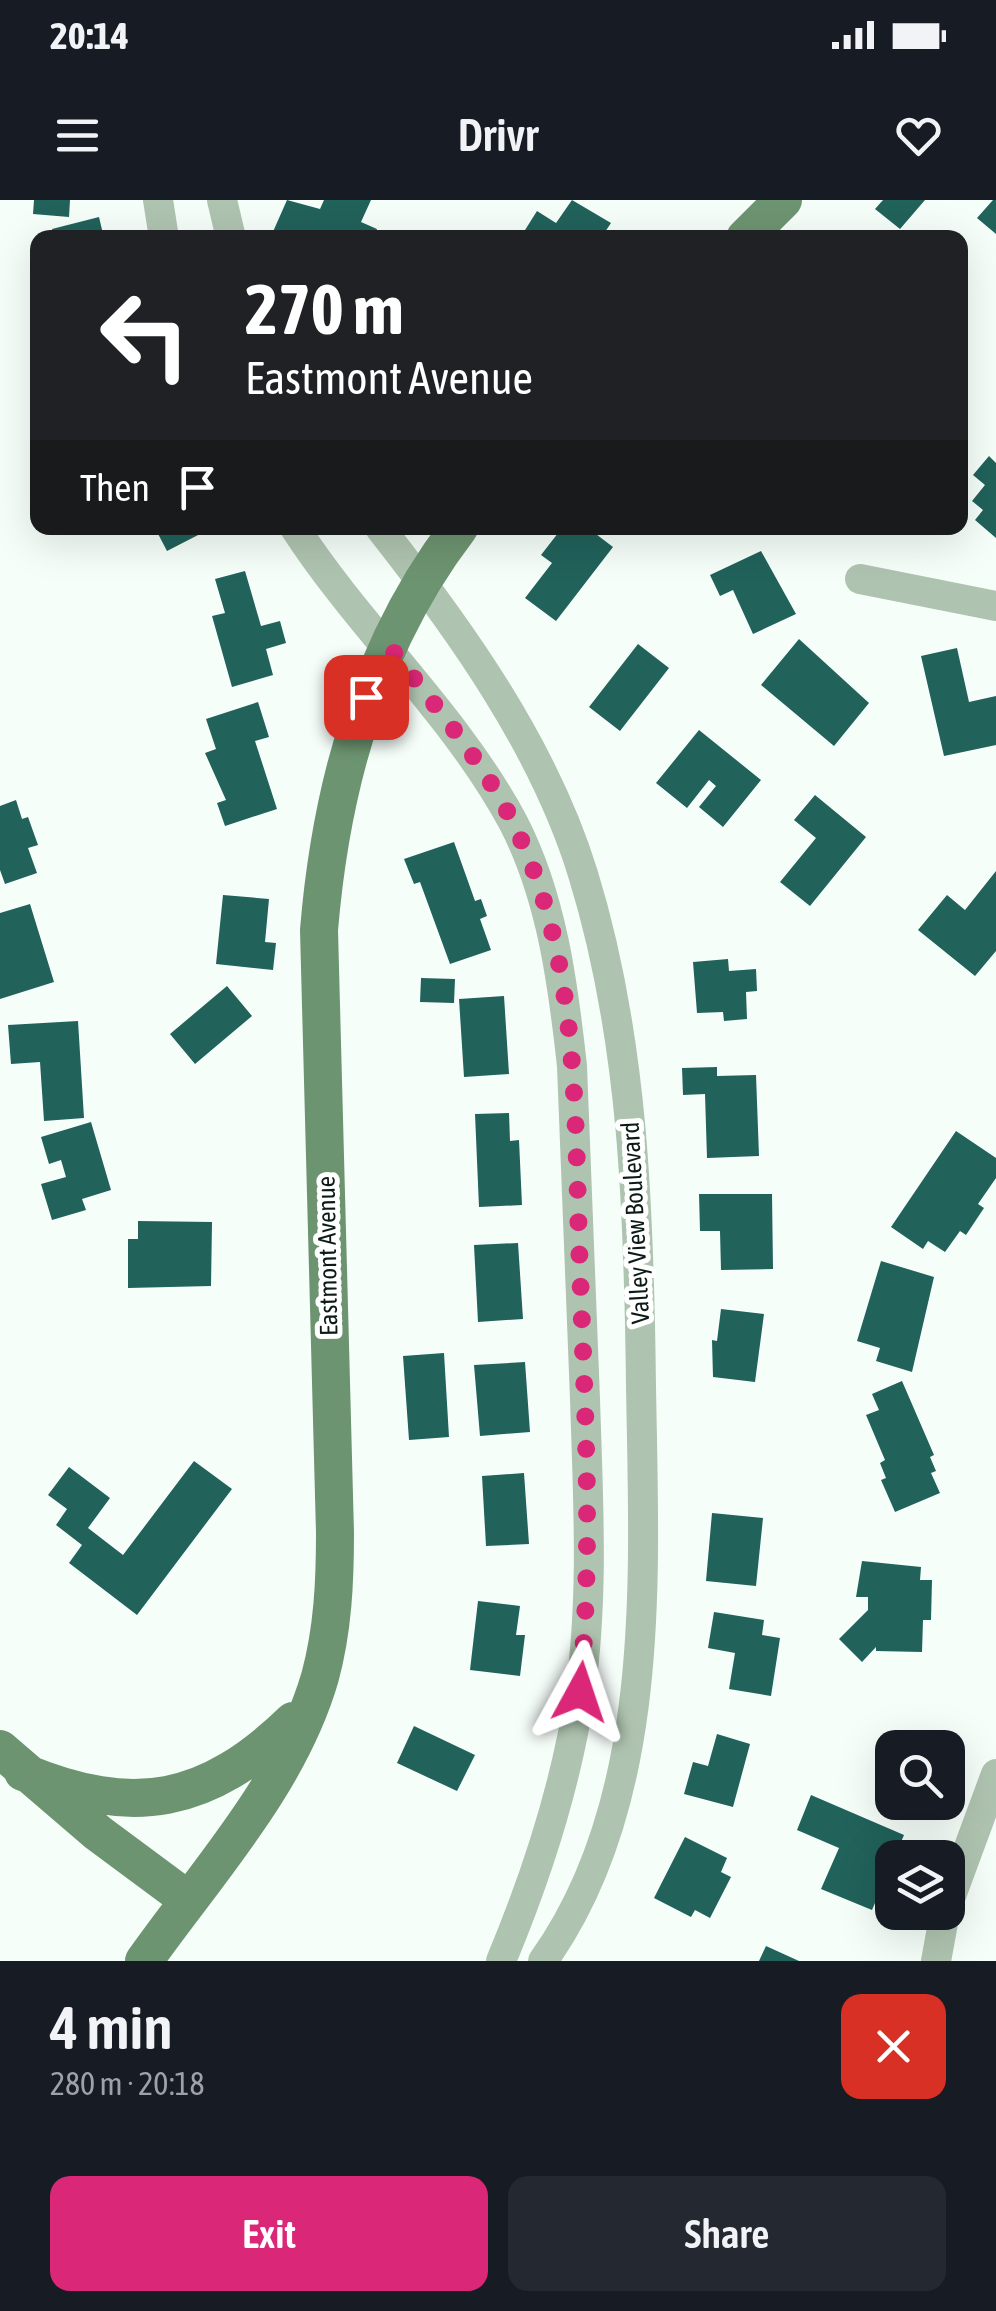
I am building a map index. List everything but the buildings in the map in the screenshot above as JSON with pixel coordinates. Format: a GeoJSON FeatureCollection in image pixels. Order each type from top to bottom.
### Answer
{"type":"FeatureCollection","features":[{"type":"Feature","properties":{"kind":"main road"},"geometry":{"type":"LineString","coordinates":[[752,230],[783,200]]}},
{"type":"Feature","properties":{"kind":"main road","name":"Eastmont Avenue"},"geometry":{"type":"LineString","coordinates":[[144,1961],[252,1812],[310,1706],[326,1655],[335,1580],[319,930],[338,788],[366,697],[422,582],[454,535]]}},
{"type":"Feature","properties":{"kind":"main road"},"geometry":{"type":"LineString","coordinates":[[12,1760],[84,1794],[163,1799],[215,1782],[260,1753],[310,1706]]}},
{"type":"Feature","properties":{"kind":"main road"},"geometry":{"type":"LineString","coordinates":[[12,1760],[187,1899]]}},
{"type":"Feature","properties":{"kind":"street"},"geometry":{"type":"LineString","coordinates":[[158,200],[163,230]]}},
{"type":"Feature","properties":{"kind":"street"},"geometry":{"type":"LineString","coordinates":[[222,200],[229,230]]}},
{"type":"Feature","properties":{"kind":"street"},"geometry":{"type":"LineString","coordinates":[[300,535],[319,564],[389,646],[484,772],[515,826],[554,937],[572,1066],[589,1515],[588,1612],[580,1692],[556,1809],[500,1961]]}},
{"type":"Feature","properties":{"kind":"street","name":"Valley View Boulevard"},"geometry":{"type":"LineString","coordinates":[[385,535],[422,582],[510,714],[553,798],[582,871],[615,1003],[630,1120],[640,1281],[643,1524],[631,1711],[616,1790],[592,1875],[578,1909],[543,1961]]}},
{"type":"Feature","properties":{"kind":"street"},"geometry":{"type":"LineString","coordinates":[[860,579],[996,606]]}},
{"type":"Feature","properties":{"kind":"street"},"geometry":{"type":"LineString","coordinates":[[965,1858],[996,1774]]}},
{"type":"Feature","properties":{"kind":"street"},"geometry":{"type":"LineString","coordinates":[[936,1961],[942,1930]]}},
{"type":"Feature","properties":{"kind":"route"},"geometry":{"type":"LineString","coordinates":[[366,697],[389,646],[484,772],[515,826],[554,937],[572,1066],[589,1515],[588,1612],[580,1692]]}}]}
